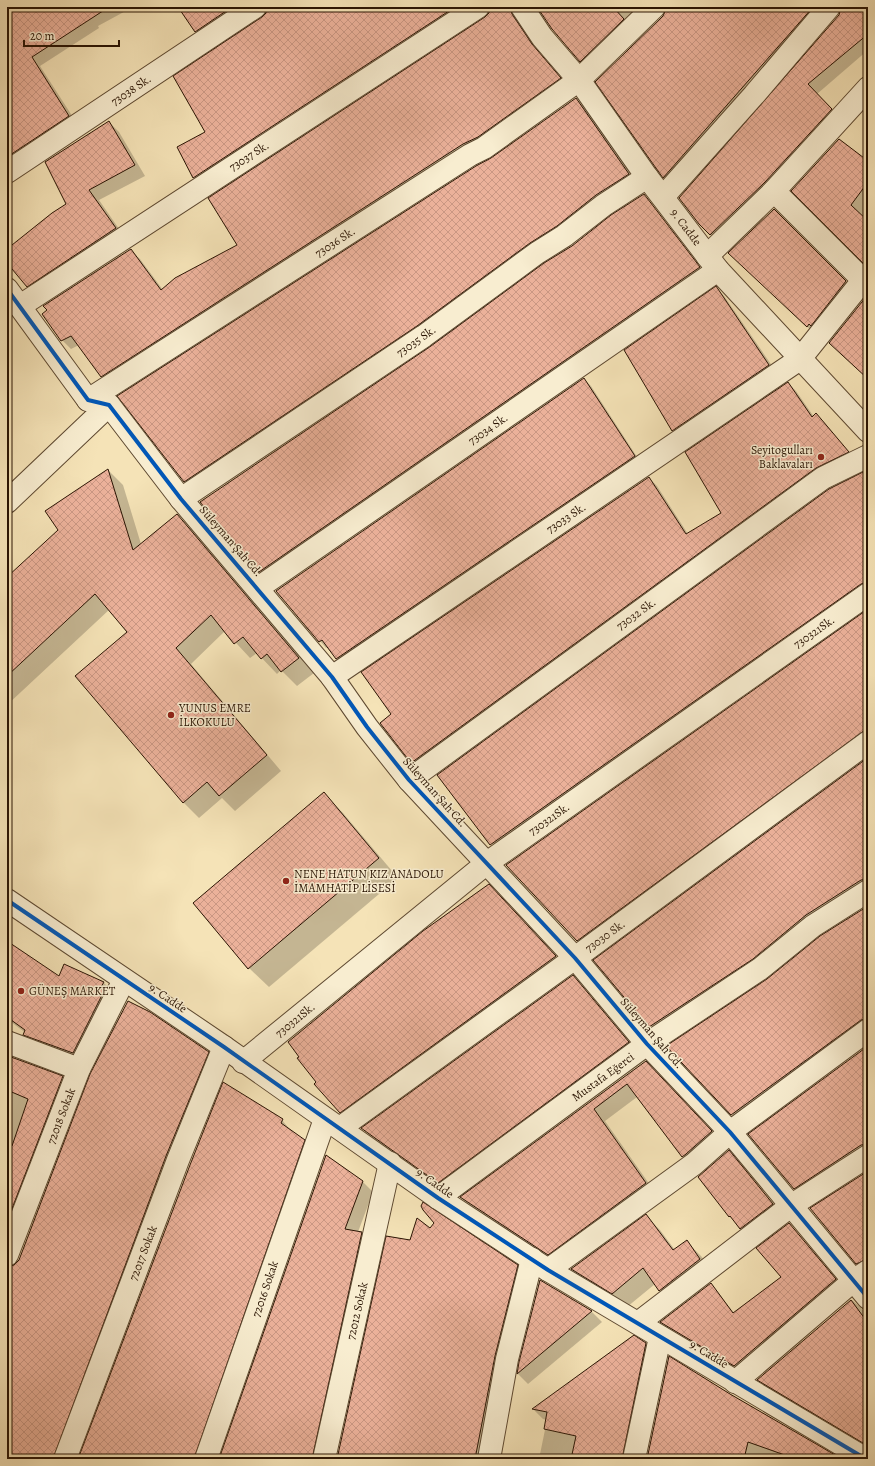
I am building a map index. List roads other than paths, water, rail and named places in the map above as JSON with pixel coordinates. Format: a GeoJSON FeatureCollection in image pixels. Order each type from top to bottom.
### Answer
{"type":"FeatureCollection","features":[{"type":"Feature","properties":{"kind":"street","name":"73038 Sk."},"geometry":{"type":"LineString","coordinates":[[7,172],[255,7]]}},
{"type":"Feature","properties":{"kind":"street","name":"73037 Sk."},"geometry":{"type":"LineString","coordinates":[[20,306],[478,7]]}},
{"type":"Feature","properties":{"kind":"street","name":"9. Cadde"},"geometry":{"type":"LineString","coordinates":[[522,7],[542,37],[579,80],[647,177],[713,263],[868,431]]}},
{"type":"Feature","properties":{"kind":"street","name":"73036 Sk."},"geometry":{"type":"LineString","coordinates":[[88,400],[470,155],[484,148],[579,80],[654,7]]}},
{"type":"Feature","properties":{"kind":"street"},"geometry":{"type":"LineString","coordinates":[[663,197],[754,95],[829,7]]}},
{"type":"Feature","properties":{"kind":"street","name":"73034 Sk."},"geometry":{"type":"LineString","coordinates":[[258,588],[713,263],[774,191],[868,88]]}},
{"type":"Feature","properties":{"kind":"street","name":"73035 Sk."},"geometry":{"type":"LineString","coordinates":[[181,499],[424,336],[537,253],[564,236],[604,205],[647,177]]}},
{"type":"Feature","properties":{"kind":"street"},"geometry":{"type":"LineString","coordinates":[[774,191],[866,280]]}},
{"type":"Feature","properties":{"kind":"street","name":"73033 Sk."},"geometry":{"type":"LineString","coordinates":[[332,677],[800,359],[866,280]]}},
{"type":"Feature","properties":{"kind":"street"},"geometry":{"type":"LineString","coordinates":[[7,289],[88,400],[109,405]]}},
{"type":"Feature","properties":{"kind":"street"},"geometry":{"type":"LineString","coordinates":[[7,502],[109,405]]}},
{"type":"Feature","properties":{"kind":"street","name":"Süleyman Şah Cd."},"geometry":{"type":"LineString","coordinates":[[109,405],[181,499],[332,677],[367,727],[409,780],[575,958],[647,1044],[730,1132],[792,1205],[861,1276],[868,1298]]}},
{"type":"Feature","properties":{"kind":"street","name":"73032 Sk."},"geometry":{"type":"LineString","coordinates":[[409,780],[823,478],[868,456]]}},
{"type":"Feature","properties":{"kind":"street","name":"730321Sk."},"geometry":{"type":"LineString","coordinates":[[243,1062],[487,863],[868,594]]}},
{"type":"Feature","properties":{"kind":"street","name":"73030 Sk."},"geometry":{"type":"LineString","coordinates":[[332,1124],[575,958],[868,742]]}},
{"type":"Feature","properties":{"kind":"street","name":"Mustafa Eğerci"},"geometry":{"type":"LineString","coordinates":[[438,1198],[647,1044],[760,969],[813,926],[868,891]]}},
{"type":"Feature","properties":{"kind":"street","name":"9. Cadde"},"geometry":{"type":"LineString","coordinates":[[7,900],[224,1047],[332,1124],[390,1162],[438,1198],[540,1264],[866,1459]]}},
{"type":"Feature","properties":{"kind":"street","name":"72018 Sokak"},"geometry":{"type":"LineString","coordinates":[[7,1255],[79,1069],[124,980]]}},
{"type":"Feature","properties":{"kind":"street"},"geometry":{"type":"LineString","coordinates":[[490,1459],[507,1359],[540,1264],[694,1164],[730,1132],[868,1030]]}},
{"type":"Feature","properties":{"kind":"street"},"geometry":{"type":"LineString","coordinates":[[7,1042],[79,1069]]}},
{"type":"Feature","properties":{"kind":"street","name":"72017 Sokak"},"geometry":{"type":"LineString","coordinates":[[65,1459],[178,1160],[224,1047]]}},
{"type":"Feature","properties":{"kind":"street","name":"72016 Sokak"},"geometry":{"type":"LineString","coordinates":[[206,1459],[332,1124]]}},
{"type":"Feature","properties":{"kind":"street"},"geometry":{"type":"LineString","coordinates":[[638,1323],[792,1205],[868,1156]]}},
{"type":"Feature","properties":{"kind":"street","name":"72012 Sokak"},"geometry":{"type":"LineString","coordinates":[[324,1459],[390,1162]]}},
{"type":"Feature","properties":{"kind":"street"},"geometry":{"type":"LineString","coordinates":[[735,1382],[861,1276]]}},
{"type":"Feature","properties":{"kind":"street"},"geometry":{"type":"LineString","coordinates":[[634,1459],[660,1337]]}},
{"type":"Feature","properties":{"kind":"place","name":"Seyitogulları Baklavaları"},"geometry":{"type":"Point","coordinates":[821,457]}},
{"type":"Feature","properties":{"kind":"place","name":"YUNUS EMRE İLKOKULU"},"geometry":{"type":"Point","coordinates":[171,715]}},
{"type":"Feature","properties":{"kind":"place","name":"NENE HATUN KIZ ANADOLU İMAMHATİP LİSESİ"},"geometry":{"type":"Point","coordinates":[286,881]}},
{"type":"Feature","properties":{"kind":"place","name":"GÜNEŞ MARKET"},"geometry":{"type":"Point","coordinates":[21,991]}}]}
